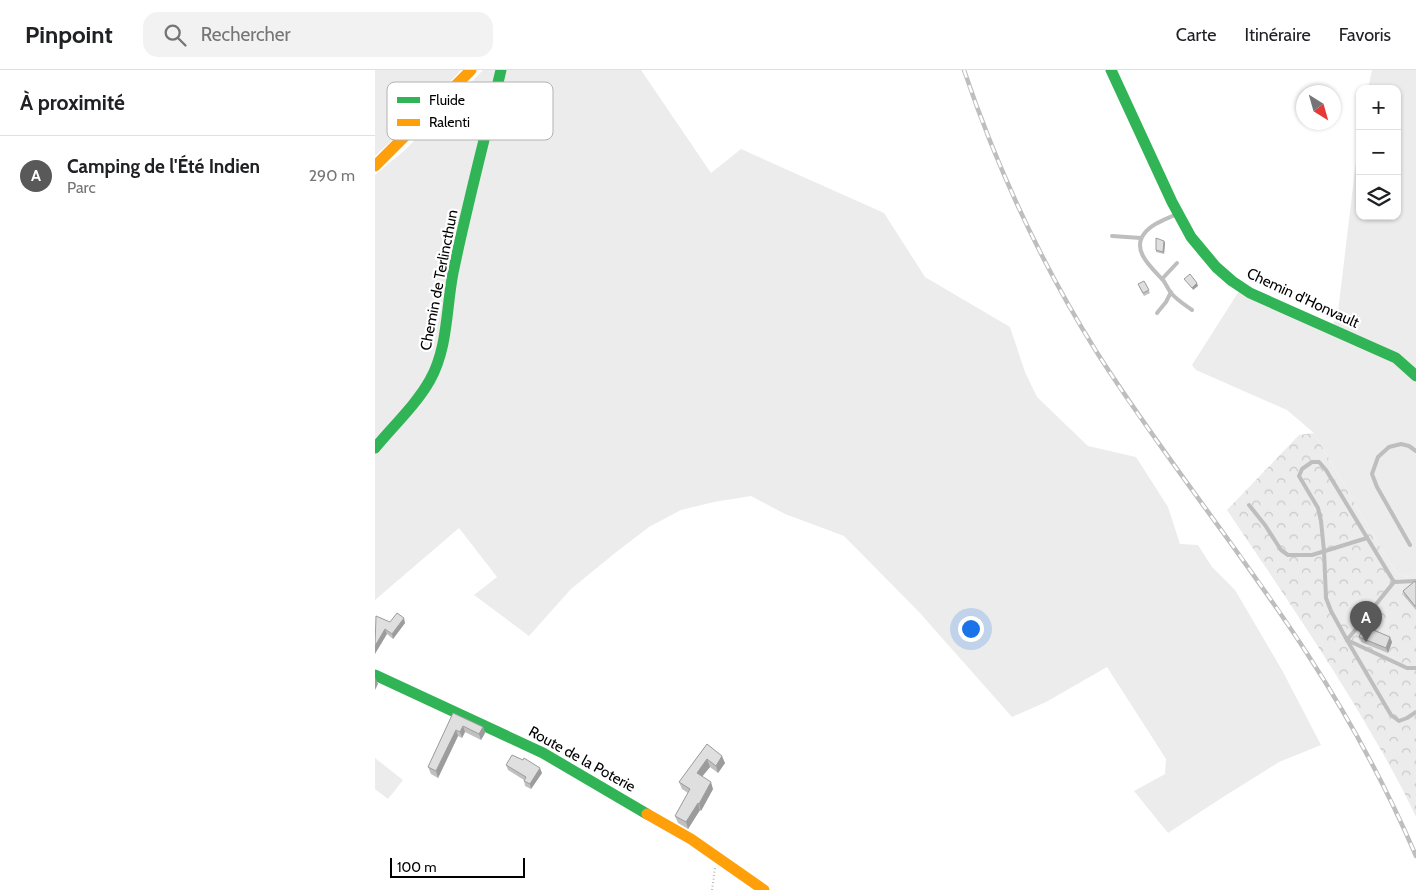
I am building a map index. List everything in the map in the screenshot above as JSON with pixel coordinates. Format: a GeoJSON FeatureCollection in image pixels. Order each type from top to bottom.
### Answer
{"type":"FeatureCollection","features":[{"type":"Feature","properties":{"kind":"street"},"geometry":{"type":"LineString","coordinates":[[459,82],[471,70]]}},
{"type":"Feature","properties":{"kind":"street","name":"Chemin d'Honvault"},"geometry":{"type":"LineString","coordinates":[[1111,70],[1177,214],[1204,256],[1219,271],[1237,284],[1265,300],[1391,356],[1405,365],[1416,376]]}},
{"type":"Feature","properties":{"kind":"street"},"geometry":{"type":"LineString","coordinates":[[375,166],[401,140]]}},
{"type":"Feature","properties":{"kind":"street","name":"Chemin de Terlincthun"},"geometry":{"type":"LineString","coordinates":[[375,448],[418,398],[430,380],[438,361],[443,342],[453,274],[485,140]]}},
{"type":"Feature","properties":{"kind":"street","name":"Route de la Poterie"},"geometry":{"type":"LineString","coordinates":[[375,676],[536,749],[678,831],[764,890]]}},
{"type":"Feature","properties":{"kind":"lane"},"geometry":{"type":"LineString","coordinates":[[1177,214],[1150,228],[1141,238],[1142,253],[1171,292],[1192,310]]}},
{"type":"Feature","properties":{"kind":"lane"},"geometry":{"type":"LineString","coordinates":[[1112,236],[1141,238]]}},
{"type":"Feature","properties":{"kind":"lane"},"geometry":{"type":"LineString","coordinates":[[1162,278],[1177,263]]}},
{"type":"Feature","properties":{"kind":"lane"},"geometry":{"type":"LineString","coordinates":[[1157,313],[1171,292]]}},
{"type":"Feature","properties":{"kind":"lane"},"geometry":{"type":"LineString","coordinates":[[1410,545],[1377,487],[1372,474],[1378,457],[1389,447],[1401,444],[1409,446],[1416,451]]}},
{"type":"Feature","properties":{"kind":"lane"},"geometry":{"type":"LineString","coordinates":[[1394,582],[1324,467],[1319,462],[1312,462],[1302,469],[1299,476],[1319,508],[1324,551],[1326,598],[1331,611],[1391,715],[1399,720],[1407,718],[1416,712]]}},
{"type":"Feature","properties":{"kind":"lane"},"geometry":{"type":"LineString","coordinates":[[1249,505],[1285,554],[1312,555],[1367,538]]}},
{"type":"Feature","properties":{"kind":"lane"},"geometry":{"type":"LineString","coordinates":[[1347,640],[1394,582],[1416,581]]}},
{"type":"Feature","properties":{"kind":"lane"},"geometry":{"type":"LineString","coordinates":[[1347,640],[1407,668],[1416,668]]}},
{"type":"Feature","properties":{"kind":"path"},"geometry":{"type":"LineString","coordinates":[[712,890],[715,855]]}},
{"type":"Feature","properties":{"kind":"green space"},"geometry":{"type":"Polygon","coordinates":[[[375,70],[461,70],[450,82],[387,82],[387,140],[392,140],[375,156],[375,70]]]}},
{"type":"Feature","properties":{"kind":"green space"},"geometry":{"type":"Polygon","coordinates":[[[483,70],[641,70],[711,173],[741,149],[884,213],[925,277],[1010,327],[1025,372],[1037,397],[1088,446],[1136,457],[1168,507],[1180,544],[1198,545],[1212,567],[1235,590],[1282,670],[1321,745],[1279,762],[1168,833],[1134,791],[1165,774],[1166,759],[1107,667],[1046,702],[1012,717],[919,612],[844,536],[785,514],[751,496],[681,510],[649,527],[571,589],[529,636],[474,595],[497,577],[459,528],[375,600],[375,175],[415,140],[553,140],[553,82],[471,82],[483,70]]]}},
{"type":"Feature","properties":{"kind":"green space"},"geometry":{"type":"Polygon","coordinates":[[[1372,70],[1416,70],[1416,574],[1409,577],[1398,574],[1386,557],[1314,433],[1287,410],[1196,370],[1192,365],[1239,291],[1330,332],[1338,312],[1356,161],[1356,220],[1401,220],[1401,85],[1369,85],[1372,70]]]}},
{"type":"Feature","properties":{"kind":"green space"},"geometry":{"type":"Polygon","coordinates":[[[1314,433],[1386,557],[1398,574],[1409,577],[1416,574],[1416,817],[1402,788],[1339,679],[1227,510],[1299,435],[1314,433]]]}},
{"type":"Feature","properties":{"kind":"green space"},"geometry":{"type":"Polygon","coordinates":[[[375,758],[403,780],[388,799],[375,789],[375,758]]]}},
{"type":"Feature","properties":{"kind":"building"},"geometry":{"type":"Polygon","coordinates":[[[1156,238],[1164,241],[1163,252],[1156,250],[1156,238]]]}},
{"type":"Feature","properties":{"kind":"building"},"geometry":{"type":"Polygon","coordinates":[[[1190,274],[1197,283],[1192,288],[1184,279],[1190,274]]]}},
{"type":"Feature","properties":{"kind":"building"},"geometry":{"type":"Polygon","coordinates":[[[1144,281],[1149,290],[1143,293],[1138,284],[1144,281]]]}},
{"type":"Feature","properties":{"kind":"building"},"geometry":{"type":"Polygon","coordinates":[[[1415,581],[1416,583],[1416,606],[1403,591],[1415,581]]]}},
{"type":"Feature","properties":{"kind":"building"},"geometry":{"type":"Polygon","coordinates":[[[397,613],[404,618],[392,634],[385,629],[375,646],[376,616],[390,622],[397,613]]]}},
{"type":"Feature","properties":{"kind":"building"},"geometry":{"type":"Polygon","coordinates":[[[1364,626],[1390,637],[1386,648],[1359,637],[1364,626]]]}},
{"type":"Feature","properties":{"kind":"building"},"geometry":{"type":"Polygon","coordinates":[[[453,713],[483,727],[479,734],[463,726],[460,732],[456,730],[436,771],[428,767],[453,713]]]}},
{"type":"Feature","properties":{"kind":"building"},"geometry":{"type":"Polygon","coordinates":[[[707,744],[722,756],[716,766],[707,759],[697,773],[711,782],[686,822],[675,816],[690,789],[679,782],[707,744]]]}},
{"type":"Feature","properties":{"kind":"building"},"geometry":{"type":"Polygon","coordinates":[[[512,755],[523,760],[524,758],[540,768],[530,784],[524,781],[526,777],[506,765],[512,755]]]}},
{"type":"Feature","properties":{"kind":"railway"},"geometry":{"type":"LineString","coordinates":[[964,70],[1006,179],[1039,249],[1076,318],[1121,390],[1256,578],[1323,679],[1379,778],[1416,856]]}},
{"type":"Feature","properties":{"kind":"traffic: fast"},"geometry":{"type":"LineString","coordinates":[[498,82],[501,70]]}},
{"type":"Feature","properties":{"kind":"traffic: fast"},"geometry":{"type":"LineString","coordinates":[[1111,70],[1172,202],[1191,237],[1216,267],[1250,293],[1396,358],[1416,376]]}},
{"type":"Feature","properties":{"kind":"traffic: fast"},"geometry":{"type":"LineString","coordinates":[[375,448],[411,407],[436,368],[446,328],[458,248],[484,140]]}},
{"type":"Feature","properties":{"kind":"traffic: fast"},"geometry":{"type":"LineString","coordinates":[[375,675],[543,753],[647,814]]}},
{"type":"Feature","properties":{"kind":"traffic: slow"},"geometry":{"type":"LineString","coordinates":[[459,82],[471,70]]}},
{"type":"Feature","properties":{"kind":"traffic: slow"},"geometry":{"type":"LineString","coordinates":[[375,166],[401,140]]}},
{"type":"Feature","properties":{"kind":"traffic: slow"},"geometry":{"type":"LineString","coordinates":[[647,814],[691,839],[764,890]]}},
{"type":"Feature","properties":{"kind":"place","name":"Camping de l'Été Indien"},"geometry":{"type":"Point","coordinates":[1366,642]}}]}
